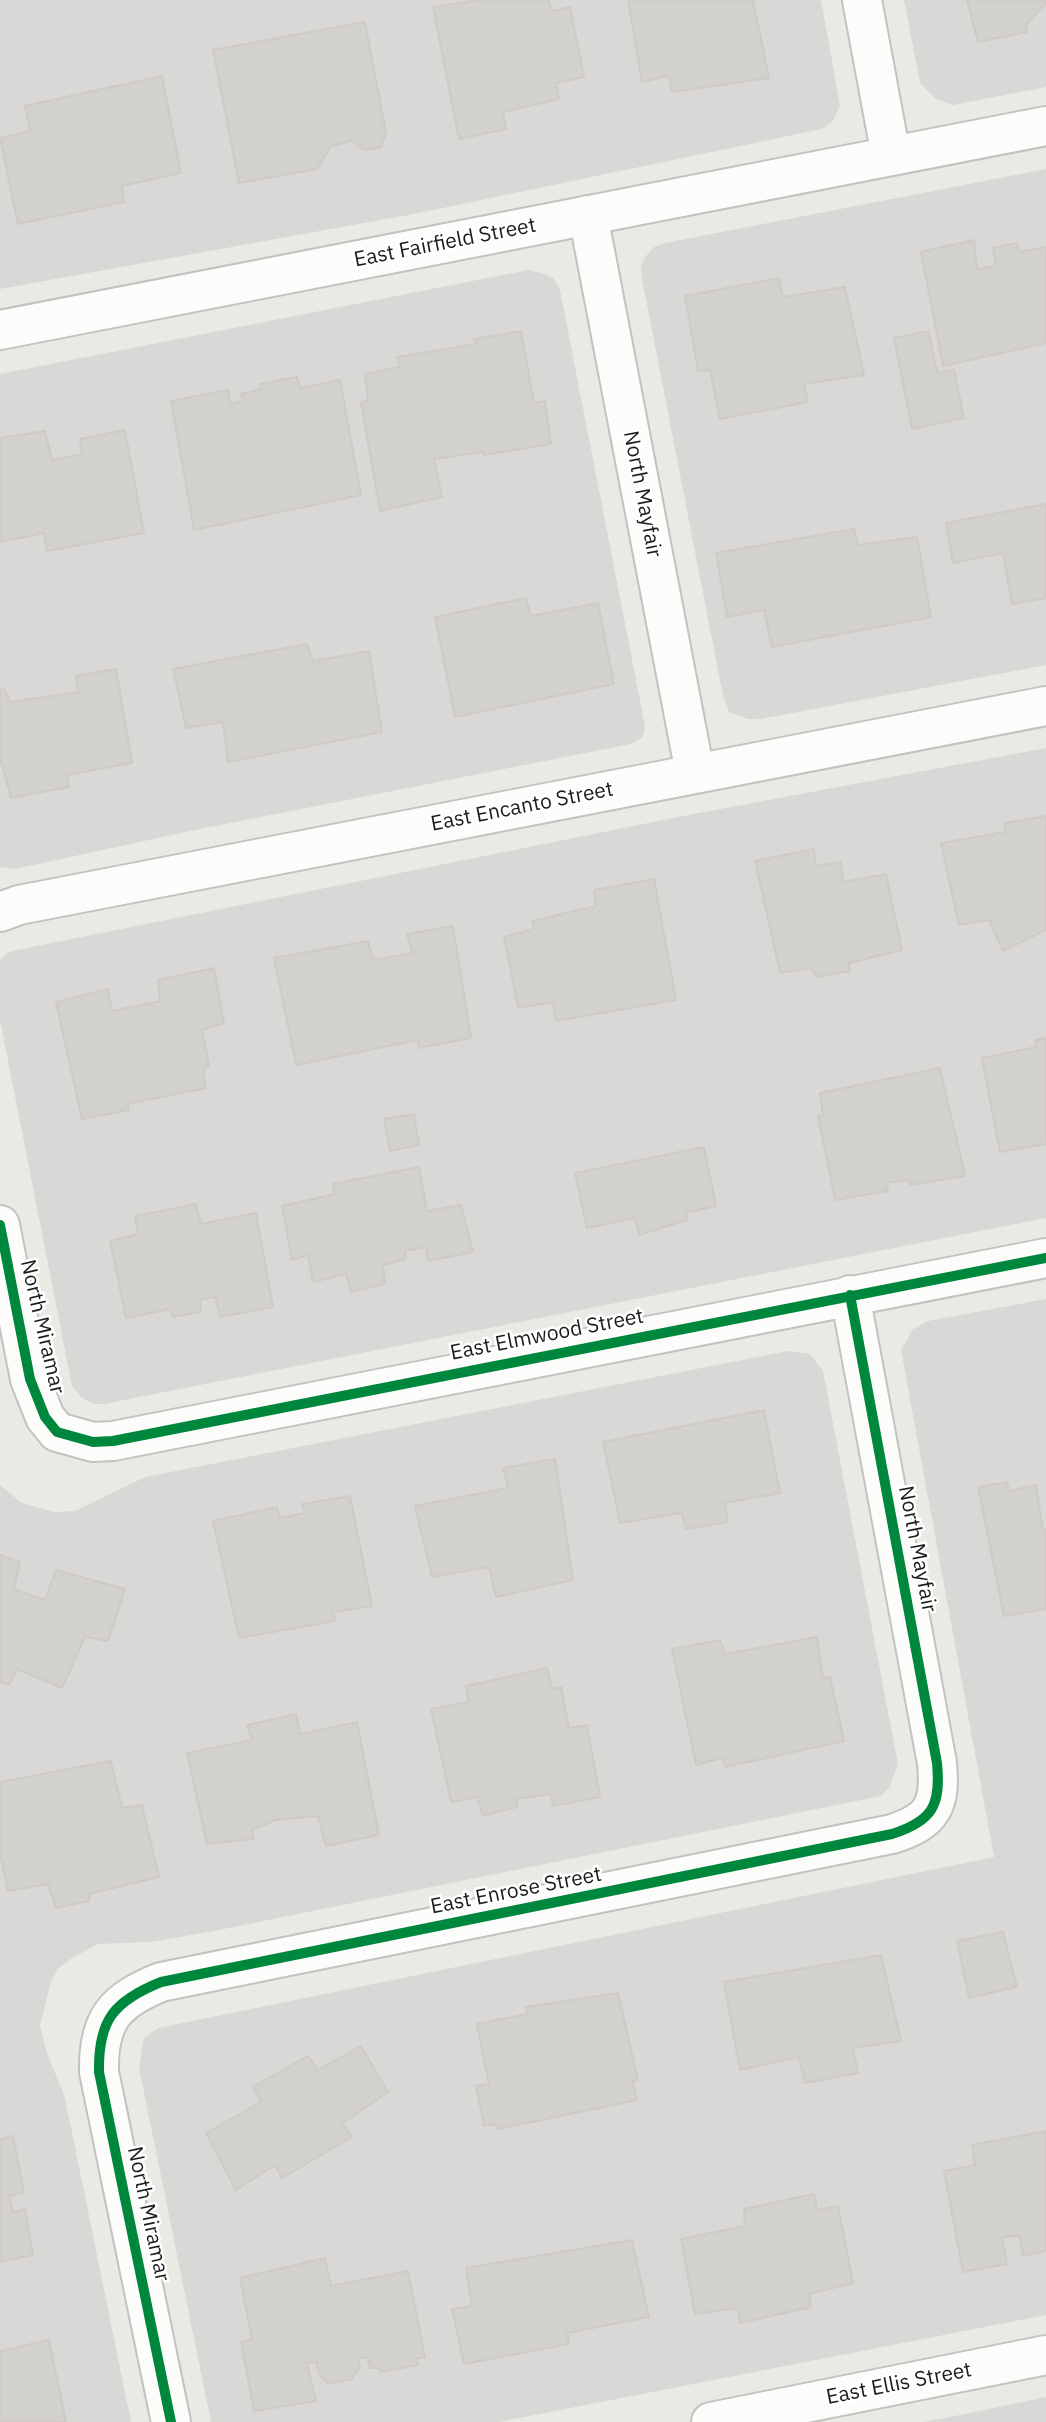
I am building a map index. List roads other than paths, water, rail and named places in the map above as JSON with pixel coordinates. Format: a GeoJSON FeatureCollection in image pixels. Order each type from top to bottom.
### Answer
{"type":"FeatureCollection","features":[{"type":"Feature","properties":{"kind":"street"},"geometry":{"type":"LineString","coordinates":[[862,0],[891,156]]}},
{"type":"Feature","properties":{"kind":"street","name":"East Fairfield Street"},"geometry":{"type":"LineString","coordinates":[[0,330],[1046,125]]}},
{"type":"Feature","properties":{"kind":"street","name":"North Mayfair"},"geometry":{"type":"LineString","coordinates":[[588,215],[695,774]]}},
{"type":"Feature","properties":{"kind":"street","name":"East Encanto Street"},"geometry":{"type":"LineString","coordinates":[[0,912],[19,905],[1046,706]]}},
{"type":"Feature","properties":{"kind":"street","name":"North Miramar"},"geometry":{"type":"LineString","coordinates":[[0,1225],[30,1379],[45,1417],[57,1432]]}},
{"type":"Feature","properties":{"kind":"street","name":"East Elmwood Street"},"geometry":{"type":"LineString","coordinates":[[57,1432],[74,1439],[113,1441],[850,1294],[1046,1258]]}},
{"type":"Feature","properties":{"kind":"street","name":"North Mayfair"},"geometry":{"type":"LineString","coordinates":[[850,1294],[937,1763],[938,1798],[933,1810]]}},
{"type":"Feature","properties":{"kind":"street","name":"East Enrose Street"},"geometry":{"type":"LineString","coordinates":[[109,2015],[140,1990],[161,1982],[892,1834],[908,1829],[933,1810]]}},
{"type":"Feature","properties":{"kind":"street","name":"North Miramar"},"geometry":{"type":"LineString","coordinates":[[109,2015],[99,2054],[99,2072],[171,2422]]}},
{"type":"Feature","properties":{"kind":"street","name":"East Ellis Street"},"geometry":{"type":"LineString","coordinates":[[711,2422],[1046,2355]]}}]}
